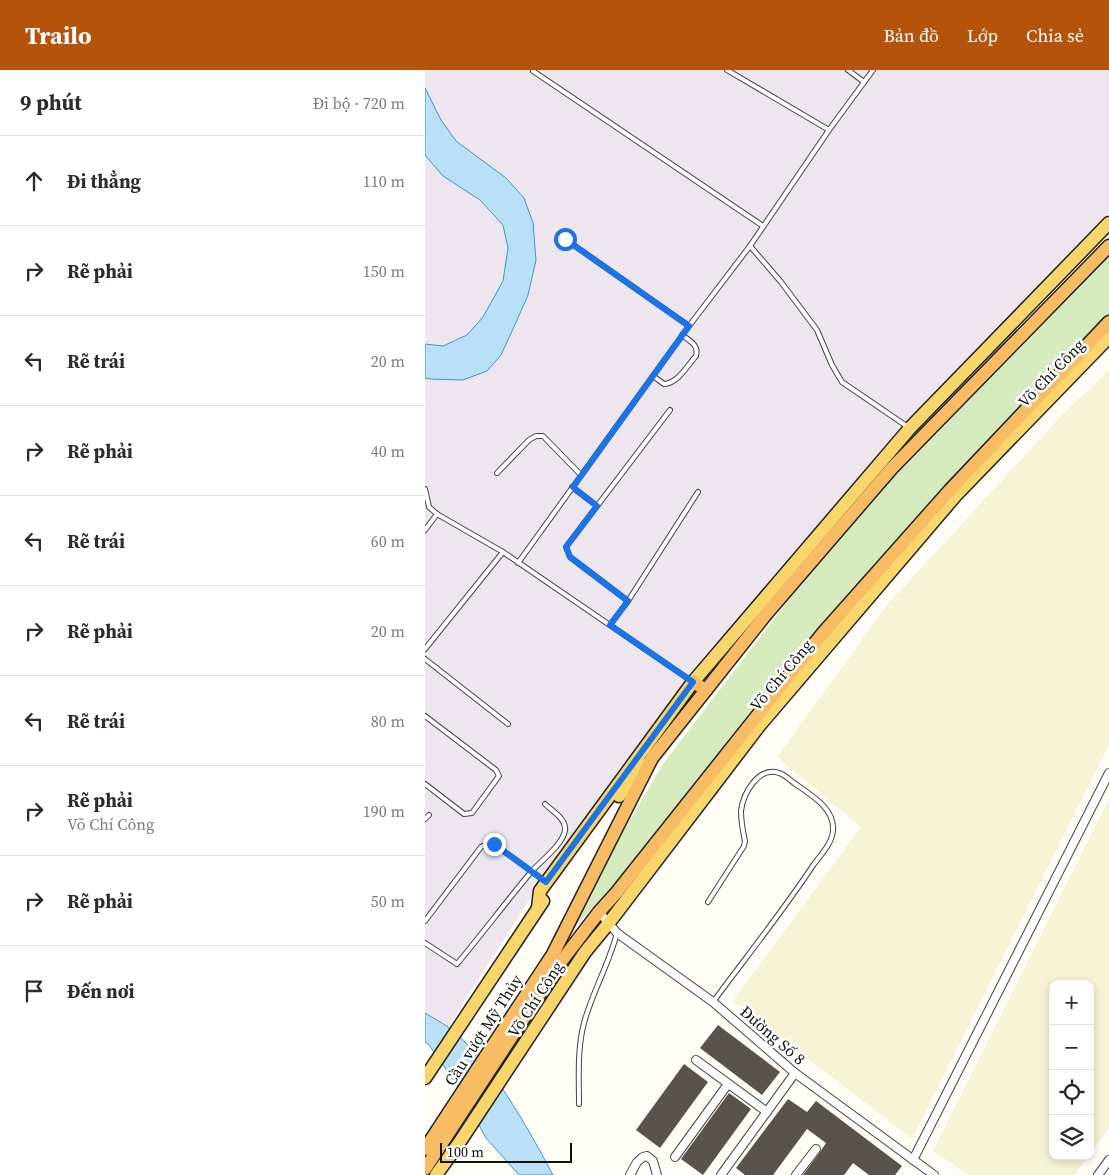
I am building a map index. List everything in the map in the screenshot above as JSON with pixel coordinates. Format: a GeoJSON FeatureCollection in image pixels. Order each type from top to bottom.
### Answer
{"type":"FeatureCollection","features":[{"type":"Feature","properties":{"kind":"highway","name":"Võ Chí Công"},"geometry":{"type":"LineString","coordinates":[[556,959],[652,758],[767,612],[892,468],[1109,246]]}},
{"type":"Feature","properties":{"kind":"highway","name":"Võ Chí Công"},"geometry":{"type":"LineString","coordinates":[[556,959],[617,892],[823,633],[950,490],[1109,322]]}},
{"type":"Feature","properties":{"kind":"highway"},"geometry":{"type":"LineString","coordinates":[[693,682],[706,690]]}},
{"type":"Feature","properties":{"kind":"highway","name":"Cầu vượt Mỹ Thủy"},"geometry":{"type":"LineString","coordinates":[[425,1149],[556,959]]}},
{"type":"Feature","properties":{"kind":"highway","name":"Cầu vượt Mỹ Thủy"},"geometry":{"type":"LineString","coordinates":[[425,1169],[556,959]]}},
{"type":"Feature","properties":{"kind":"main road","name":"Võ Chí Công"},"geometry":{"type":"LineString","coordinates":[[538,908],[540,891],[546,882],[693,682],[910,428],[1109,223]]}},
{"type":"Feature","properties":{"kind":"main road","name":"Võ Chí Công"},"geometry":{"type":"LineString","coordinates":[[436,1175],[459,1144],[585,952],[613,929],[750,736],[956,495],[1109,337]]}},
{"type":"Feature","properties":{"kind":"main road","name":"Võ Chí Công"},"geometry":{"type":"LineString","coordinates":[[425,1078],[538,908],[614,802],[652,758]]}},
{"type":"Feature","properties":{"kind":"street"},"geometry":{"type":"LineString","coordinates":[[913,1160],[1109,773]]}},
{"type":"Feature","properties":{"kind":"street","name":"Đường Số 8"},"geometry":{"type":"LineString","coordinates":[[599,912],[613,929],[713,1002],[795,1073],[932,1175]]}},
{"type":"Feature","properties":{"kind":"street"},"geometry":{"type":"LineString","coordinates":[[696,1060],[767,1112]]}},
{"type":"Feature","properties":{"kind":"street"},"geometry":{"type":"LineString","coordinates":[[723,1174],[795,1073]]}},
{"type":"Feature","properties":{"kind":"street"},"geometry":{"type":"LineString","coordinates":[[675,1157],[728,1084]]}},
{"type":"Feature","properties":{"kind":"street"},"geometry":{"type":"LineString","coordinates":[[797,1175],[816,1149]]}},
{"type":"Feature","properties":{"kind":"street"},"geometry":{"type":"LineString","coordinates":[[631,1175],[637,1162],[647,1156],[653,1161],[657,1175]]}},
{"type":"Feature","properties":{"kind":"street"},"geometry":{"type":"LineString","coordinates":[[1098,1175],[1109,1160]]}},
{"type":"Feature","properties":{"kind":"lane"},"geometry":{"type":"LineString","coordinates":[[727,70],[829,130]]}},
{"type":"Feature","properties":{"kind":"lane"},"geometry":{"type":"LineString","coordinates":[[848,70],[864,82]]}},
{"type":"Feature","properties":{"kind":"lane"},"geometry":{"type":"LineString","coordinates":[[518,563],[682,335],[749,246],[873,70]]}},
{"type":"Feature","properties":{"kind":"lane"},"geometry":{"type":"LineString","coordinates":[[533,71],[763,226]]}},
{"type":"Feature","properties":{"kind":"lane"},"geometry":{"type":"LineString","coordinates":[[565,239],[689,326]]}},
{"type":"Feature","properties":{"kind":"lane"},"geometry":{"type":"LineString","coordinates":[[749,246],[781,282],[817,330],[832,365],[843,382],[910,428]]}},
{"type":"Feature","properties":{"kind":"lane"},"geometry":{"type":"LineString","coordinates":[[653,376],[664,384],[669,384],[675,381],[696,356],[697,350],[695,345],[682,335]]}},
{"type":"Feature","properties":{"kind":"lane"},"geometry":{"type":"LineString","coordinates":[[628,601],[570,557],[566,547],[670,410]]}},
{"type":"Feature","properties":{"kind":"lane"},"geometry":{"type":"LineString","coordinates":[[497,473],[529,440],[535,436],[543,436],[581,475]]}},
{"type":"Feature","properties":{"kind":"lane"},"geometry":{"type":"LineString","coordinates":[[573,487],[597,506]]}},
{"type":"Feature","properties":{"kind":"lane"},"geometry":{"type":"LineString","coordinates":[[425,489],[427,506],[437,514],[503,552],[693,682]]}},
{"type":"Feature","properties":{"kind":"lane"},"geometry":{"type":"LineString","coordinates":[[610,625],[628,601],[697,492]]}},
{"type":"Feature","properties":{"kind":"lane"},"geometry":{"type":"LineString","coordinates":[[425,530],[437,514]]}},
{"type":"Feature","properties":{"kind":"lane"},"geometry":{"type":"LineString","coordinates":[[425,649],[503,552]]}},
{"type":"Feature","properties":{"kind":"lane"},"geometry":{"type":"LineString","coordinates":[[425,659],[508,724]]}},
{"type":"Feature","properties":{"kind":"lane"},"geometry":{"type":"LineString","coordinates":[[425,716],[497,770],[499,776],[471,814],[468,815],[464,814],[425,784]]}},
{"type":"Feature","properties":{"kind":"lane"},"geometry":{"type":"LineString","coordinates":[[708,902],[744,846],[741,810],[745,796],[754,781],[764,773],[779,773],[821,803],[829,814],[832,823],[831,840],[713,1002]]}},
{"type":"Feature","properties":{"kind":"lane"},"geometry":{"type":"LineString","coordinates":[[425,943],[457,964],[532,872],[560,841],[565,830],[562,820],[545,804]]}},
{"type":"Feature","properties":{"kind":"lane"},"geometry":{"type":"LineString","coordinates":[[425,819],[429,815]]}},
{"type":"Feature","properties":{"kind":"lane"},"geometry":{"type":"LineString","coordinates":[[425,921],[481,847],[487,844],[494,844],[546,882]]}},
{"type":"Feature","properties":{"kind":"lane"},"geometry":{"type":"LineString","coordinates":[[579,1104],[579,1059],[583,1024],[612,951],[613,929]]}},
{"type":"Feature","properties":{"kind":"shaded area"},"geometry":{"type":"Polygon","coordinates":[[[425,70],[1109,70],[1109,212],[915,414],[676,694],[533,894],[448,1027],[425,1013],[425,70]]]}},
{"type":"Feature","properties":{"kind":"shaded area"},"geometry":{"type":"Polygon","coordinates":[[[1109,370],[1109,745],[912,1139],[733,1001],[861,827],[777,757],[888,604],[1064,413],[1109,370]]]}},
{"type":"Feature","properties":{"kind":"shaded area"},"geometry":{"type":"Polygon","coordinates":[[[1109,799],[1109,1128],[1094,1149],[1094,980],[1049,980],[1049,1160],[1085,1160],[1075,1175],[969,1175],[933,1151],[1109,799]]]}},
{"type":"Feature","properties":{"kind":"green space"},"geometry":{"type":"Polygon","coordinates":[[[1109,252],[1109,315],[946,484],[745,725],[659,835],[573,929],[618,840],[663,764],[829,547],[908,456],[1109,252]]]}},
{"type":"Feature","properties":{"kind":"water"},"geometry":{"type":"Polygon","coordinates":[[[425,88],[441,120],[456,141],[506,178],[524,198],[533,223],[536,260],[528,295],[513,329],[501,355],[487,371],[463,380],[425,378],[425,344],[443,346],[467,335],[483,317],[503,281],[508,248],[503,225],[480,200],[443,176],[425,155],[425,88]]]}},
{"type":"Feature","properties":{"kind":"water"},"geometry":{"type":"Polygon","coordinates":[[[425,1013],[448,1027],[479,1057],[507,1095],[553,1175],[519,1175],[486,1138],[457,1085],[425,1042],[425,1013]]]}},
{"type":"Feature","properties":{"kind":"building"},"geometry":{"type":"Polygon","coordinates":[[[718,1025],[780,1072],[762,1095],[700,1048],[718,1025]]]}},
{"type":"Feature","properties":{"kind":"building"},"geometry":{"type":"Polygon","coordinates":[[[684,1064],[708,1082],[660,1148],[636,1130],[684,1064]]]}},
{"type":"Feature","properties":{"kind":"building"},"geometry":{"type":"Polygon","coordinates":[[[729,1093],[751,1109],[703,1175],[681,1159],[729,1093]]]}},
{"type":"Feature","properties":{"kind":"building"},"geometry":{"type":"Polygon","coordinates":[[[788,1099],[807,1112],[816,1101],[902,1166],[895,1175],[869,1175],[853,1163],[844,1175],[803,1175],[826,1143],[807,1129],[773,1175],[745,1175],[736,1168],[788,1099]]]}},
{"type":"Feature","properties":{"kind":"route"},"geometry":{"type":"LineString","coordinates":[[494,844],[546,882],[693,682],[610,625],[628,601],[570,557],[566,547],[597,506],[573,487],[689,326],[565,239]]}}]}
